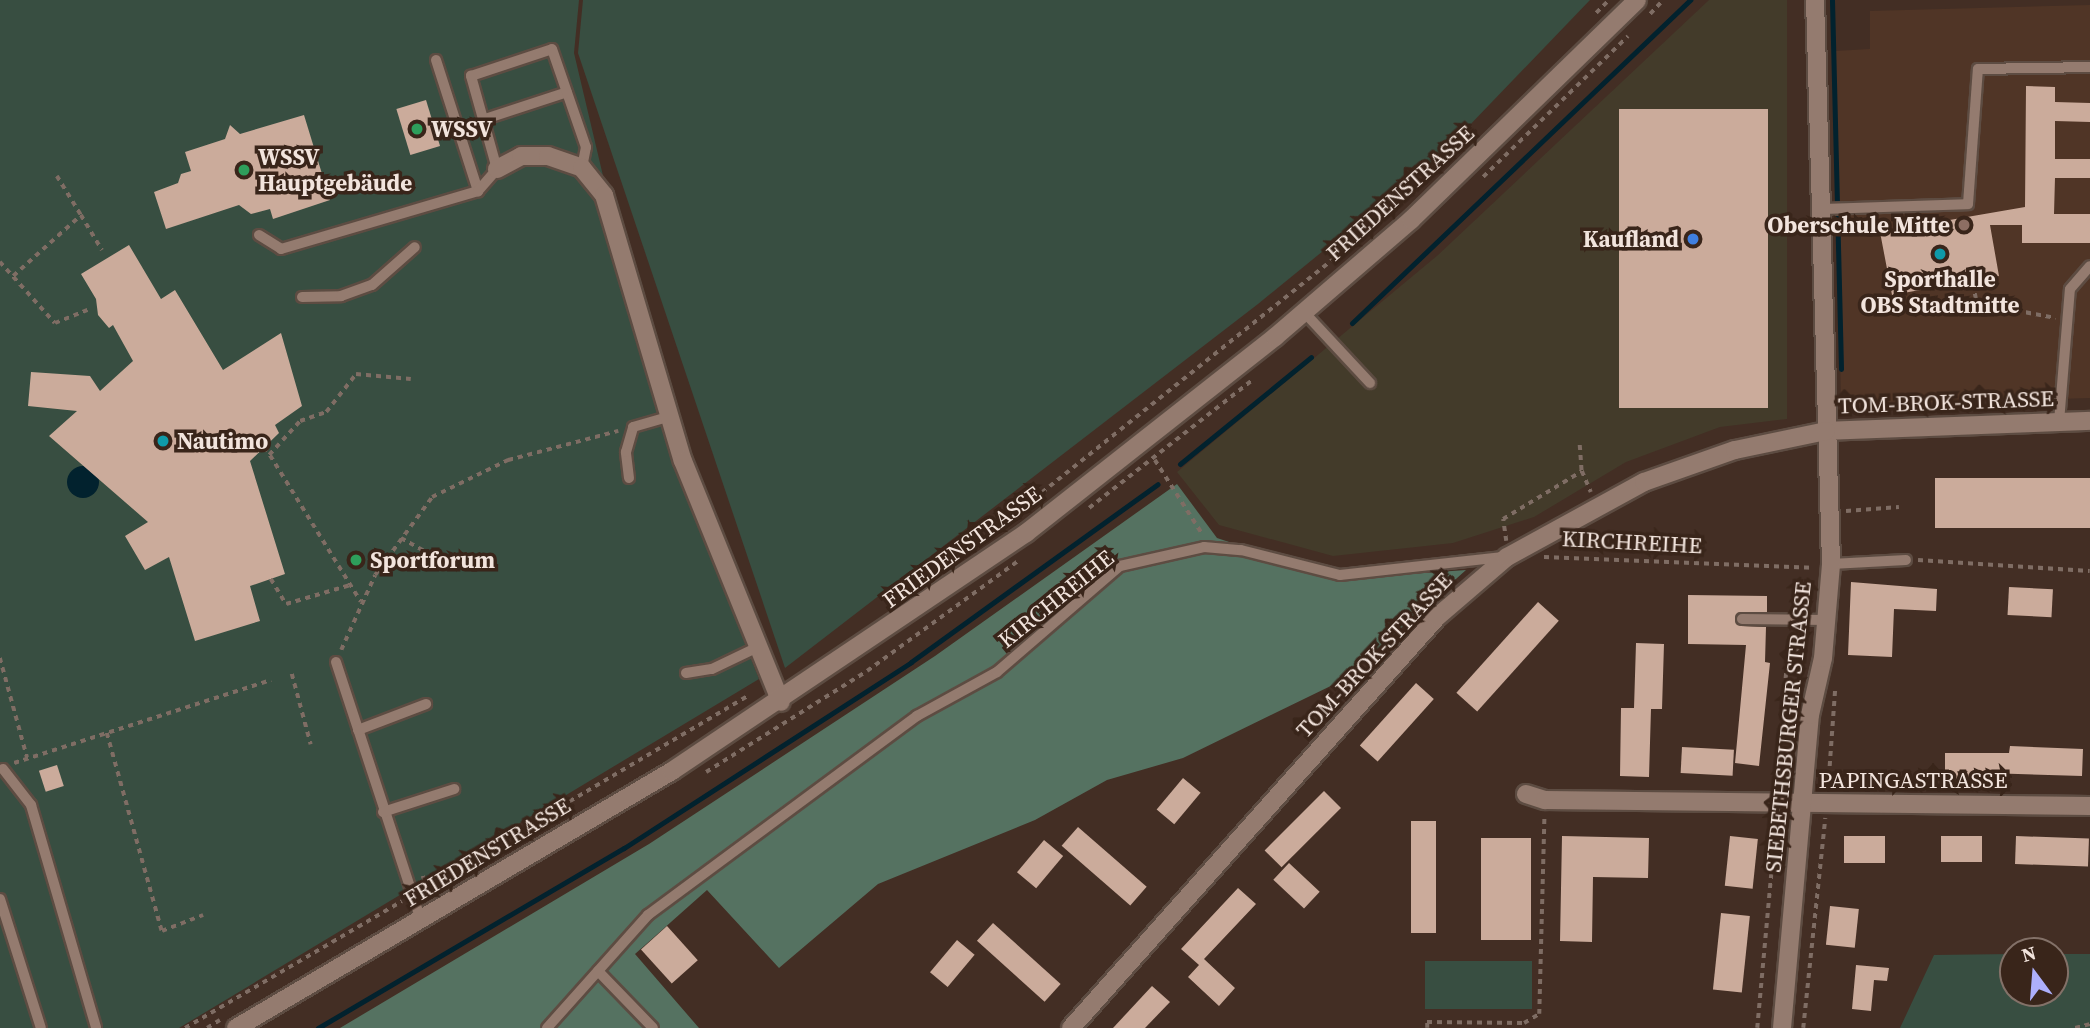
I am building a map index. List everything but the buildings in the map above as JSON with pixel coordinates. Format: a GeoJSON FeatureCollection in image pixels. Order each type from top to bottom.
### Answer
{"type":"FeatureCollection","features":[{"type":"Feature","properties":{"kind":"street","name":"FRIEDENSTRASSE"},"geometry":{"type":"LineString","coordinates":[[236,1028],[421,920],[778,696],[1026,533],[1304,312],[1411,220],[1637,0]]}},
{"type":"Feature","properties":{"kind":"street","name":"SIEBETHSBURGER STRASSE"},"geometry":{"type":"LineString","coordinates":[[1782,1028],[1812,704],[1827,621],[1831,565],[1815,0]]}},
{"type":"Feature","properties":{"kind":"street"},"geometry":{"type":"LineString","coordinates":[[497,169],[521,156],[548,156],[582,168],[604,195],[616,228],[669,417],[778,696]]}},
{"type":"Feature","properties":{"kind":"street","name":"TOM-BROK-STRASSE"},"geometry":{"type":"LineString","coordinates":[[1071,1028],[1437,617],[1507,557],[1644,481],[1735,450],[1826,431],[2090,421]]}},
{"type":"Feature","properties":{"kind":"street","name":"PAPINGASTRASSE"},"geometry":{"type":"LineString","coordinates":[[1526,794],[1545,800],[2090,806]]}},
{"type":"Feature","properties":{"kind":"lane"},"geometry":{"type":"LineString","coordinates":[[259,235],[281,249],[478,191],[497,169],[471,76],[552,50],[586,147],[582,168]]}},
{"type":"Feature","properties":{"kind":"lane"},"geometry":{"type":"LineString","coordinates":[[436,60],[478,191]]}},
{"type":"Feature","properties":{"kind":"lane"},"geometry":{"type":"LineString","coordinates":[[1821,209],[1968,204],[1978,69],[2090,67]]}},
{"type":"Feature","properties":{"kind":"lane"},"geometry":{"type":"LineString","coordinates":[[485,119],[567,92]]}},
{"type":"Feature","properties":{"kind":"lane"},"geometry":{"type":"LineString","coordinates":[[302,298],[341,296],[372,285],[415,247]]}},
{"type":"Feature","properties":{"kind":"lane"},"geometry":{"type":"LineString","coordinates":[[2059,422],[2065,320],[2070,289],[2090,266]]}},
{"type":"Feature","properties":{"kind":"lane"},"geometry":{"type":"LineString","coordinates":[[1304,312],[1370,383]]}},
{"type":"Feature","properties":{"kind":"lane"},"geometry":{"type":"LineString","coordinates":[[629,478],[625,452],[633,427],[669,417]]}},
{"type":"Feature","properties":{"kind":"lane","name":"KIRCHREIHE"},"geometry":{"type":"LineString","coordinates":[[547,1028],[648,915],[917,716],[996,672],[1120,566],[1204,547],[1241,550],[1340,575],[1507,557]]}},
{"type":"Feature","properties":{"kind":"lane"},"geometry":{"type":"LineString","coordinates":[[1831,565],[1906,560]]}},
{"type":"Feature","properties":{"kind":"lane"},"geometry":{"type":"LineString","coordinates":[[1742,619],[1827,621]]}},
{"type":"Feature","properties":{"kind":"lane"},"geometry":{"type":"LineString","coordinates":[[686,673],[712,669],[758,647]]}},
{"type":"Feature","properties":{"kind":"lane"},"geometry":{"type":"LineString","coordinates":[[336,662],[410,896],[421,920]]}},
{"type":"Feature","properties":{"kind":"lane"},"geometry":{"type":"LineString","coordinates":[[358,730],[426,704]]}},
{"type":"Feature","properties":{"kind":"lane"},"geometry":{"type":"LineString","coordinates":[[1,768],[31,805],[96,1028]]}},
{"type":"Feature","properties":{"kind":"lane"},"geometry":{"type":"LineString","coordinates":[[383,812],[454,789]]}},
{"type":"Feature","properties":{"kind":"lane"},"geometry":{"type":"LineString","coordinates":[[0,899],[41,1028]]}},
{"type":"Feature","properties":{"kind":"lane"},"geometry":{"type":"LineString","coordinates":[[598,971],[653,1028]]}},
{"type":"Feature","properties":{"kind":"path"},"geometry":{"type":"LineString","coordinates":[[1590,20],[1609,0]]}},
{"type":"Feature","properties":{"kind":"path"},"geometry":{"type":"LineString","coordinates":[[57,176],[102,250]]}},
{"type":"Feature","properties":{"kind":"path"},"geometry":{"type":"LineString","coordinates":[[13,276],[81,215]]}},
{"type":"Feature","properties":{"kind":"path"},"geometry":{"type":"LineString","coordinates":[[987,537],[1365,234]]}},
{"type":"Feature","properties":{"kind":"path"},"geometry":{"type":"LineString","coordinates":[[0,262],[55,323],[88,310]]}},
{"type":"Feature","properties":{"kind":"path"},"geometry":{"type":"LineString","coordinates":[[1973,284],[1977,303],[2065,320]]}},
{"type":"Feature","properties":{"kind":"path"},"geometry":{"type":"LineString","coordinates":[[270,455],[300,421],[326,412],[356,374],[411,379]]}},
{"type":"Feature","properties":{"kind":"path"},"geometry":{"type":"LineString","coordinates":[[336,662],[361,602],[401,538],[432,497],[486,470],[633,427]]}},
{"type":"Feature","properties":{"kind":"path"},"geometry":{"type":"LineString","coordinates":[[1580,445],[1585,481]]}},
{"type":"Feature","properties":{"kind":"path"},"geometry":{"type":"LineString","coordinates":[[265,447],[361,602]]}},
{"type":"Feature","properties":{"kind":"path"},"geometry":{"type":"LineString","coordinates":[[1154,459],[1202,527],[1204,547]]}},
{"type":"Feature","properties":{"kind":"path"},"geometry":{"type":"LineString","coordinates":[[1507,557],[1503,519],[1582,471]]}},
{"type":"Feature","properties":{"kind":"path"},"geometry":{"type":"LineString","coordinates":[[1830,512],[1899,507]]}},
{"type":"Feature","properties":{"kind":"path"},"geometry":{"type":"LineString","coordinates":[[401,538],[432,555]]}},
{"type":"Feature","properties":{"kind":"path","name":"KIRCHREIHE"},"geometry":{"type":"LineString","coordinates":[[1507,557],[1802,569],[1831,565]]}},
{"type":"Feature","properties":{"kind":"path"},"geometry":{"type":"LineString","coordinates":[[1906,560],[2054,565],[2090,571]]}},
{"type":"Feature","properties":{"kind":"path"},"geometry":{"type":"LineString","coordinates":[[271,579],[286,604],[350,585]]}},
{"type":"Feature","properties":{"kind":"path"},"geometry":{"type":"LineString","coordinates":[[0,658],[27,757]]}},
{"type":"Feature","properties":{"kind":"path"},"geometry":{"type":"LineString","coordinates":[[292,674],[311,745]]}},
{"type":"Feature","properties":{"kind":"path"},"geometry":{"type":"LineString","coordinates":[[1,768],[27,757],[271,680]]}},
{"type":"Feature","properties":{"kind":"path"},"geometry":{"type":"LineString","coordinates":[[185,1028],[749,696],[778,696]]}},
{"type":"Feature","properties":{"kind":"path"},"geometry":{"type":"LineString","coordinates":[[107,733],[162,931],[203,915]]}},
{"type":"Feature","properties":{"kind":"path"},"geometry":{"type":"LineString","coordinates":[[1427,1028],[1427,1022],[1524,1023],[1539,1014],[1545,800]]}},
{"type":"Feature","properties":{"kind":"path"},"geometry":{"type":"LineString","coordinates":[[2075,1028],[2090,1024]]}},
{"type":"Feature","properties":{"kind":"shaded area","name":"Kaufland"},"geometry":{"type":"Polygon","coordinates":[[[1709,0],[1787,0],[1787,419],[1720,427],[1626,462],[1534,517],[1453,543],[1333,556],[1219,525],[1177,472],[1438,255],[1709,0]]]}},
{"type":"Feature","properties":{"kind":"shaded area","name":"Oberschule Mitte"},"geometry":{"type":"Polygon","coordinates":[[[2090,5],[2090,398],[1841,405],[1835,51],[1870,49],[1870,11],[2090,5]]]}},
{"type":"Feature","properties":{"kind":"green space","name":"Sportforum"},"geometry":{"type":"Polygon","coordinates":[[[0,0],[579,0],[574,53],[666,442],[759,679],[179,1028],[0,1028],[0,0]]]}},
{"type":"Feature","properties":{"kind":"green space"},"geometry":{"type":"Polygon","coordinates":[[[583,0],[1590,0],[1442,154],[1258,304],[785,668],[578,53],[583,0]]]}},
{"type":"Feature","properties":{"kind":"green space"},"geometry":{"type":"Polygon","coordinates":[[[1177,484],[1217,538],[1340,579],[1466,570],[1343,680],[1183,758],[1107,780],[1035,820],[878,884],[779,968],[707,890],[635,954],[699,1028],[340,1028],[649,844],[935,656],[1177,484]]]}},
{"type":"Feature","properties":{"kind":"green space"},"geometry":{"type":"Polygon","coordinates":[[[1999,954],[1999,1007],[2069,1007],[2069,954],[2090,954],[2090,1028],[1900,1028],[1934,955],[1999,954]]]}},
{"type":"Feature","properties":{"kind":"green space"},"geometry":{"type":"Polygon","coordinates":[[[1425,961],[1532,961],[1532,1009],[1425,1009],[1425,961]]]}},
{"type":"Feature","properties":{"kind":"water"},"geometry":{"type":"Polygon","coordinates":[[[83,466],[94,471],[99,482],[94,493],[83,498],[72,493],[67,482],[72,471],[83,466]]]}},
{"type":"Feature","properties":{"kind":"waterway"},"geometry":{"type":"LineString","coordinates":[[1352,323],[1690,0]]}},
{"type":"Feature","properties":{"kind":"waterway"},"geometry":{"type":"LineString","coordinates":[[1832,0],[1841,369]]}},
{"type":"Feature","properties":{"kind":"waterway"},"geometry":{"type":"LineString","coordinates":[[1180,464],[1311,357]]}},
{"type":"Feature","properties":{"kind":"waterway"},"geometry":{"type":"LineString","coordinates":[[318,1028],[624,848],[911,662],[1158,484]]}},
{"type":"Feature","properties":{"kind":"place","name":"WSSV"},"geometry":{"type":"Point","coordinates":[417,129]}},
{"type":"Feature","properties":{"kind":"place","name":"WSSV Hauptgebäude"},"geometry":{"type":"Point","coordinates":[244,170]}},
{"type":"Feature","properties":{"kind":"place","name":"Oberschule Mitte"},"geometry":{"type":"Point","coordinates":[1964,225]}},
{"type":"Feature","properties":{"kind":"place","name":"Kaufland"},"geometry":{"type":"Point","coordinates":[1693,239]}},
{"type":"Feature","properties":{"kind":"place","name":"Sporthalle OBS Stadtmitte"},"geometry":{"type":"Point","coordinates":[1940,254]}},
{"type":"Feature","properties":{"kind":"place","name":"Nautimo"},"geometry":{"type":"Point","coordinates":[163,441]}},
{"type":"Feature","properties":{"kind":"place","name":"Sportforum"},"geometry":{"type":"Point","coordinates":[356,560]}}]}
